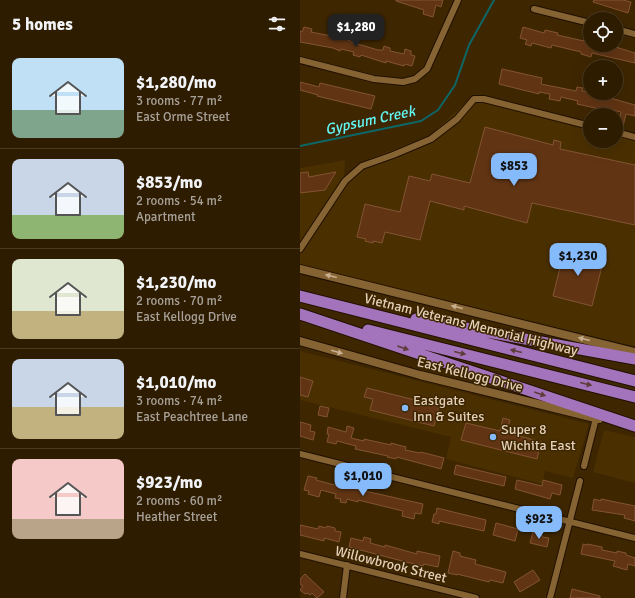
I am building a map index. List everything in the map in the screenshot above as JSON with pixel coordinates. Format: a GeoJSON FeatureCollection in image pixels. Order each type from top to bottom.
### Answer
{"type":"FeatureCollection","features":[{"type":"Feature","properties":{"kind":"highway","name":"Vietnam Veterans Memorial Highway"},"geometry":{"type":"LineString","coordinates":[[300,296],[635,381]]}},
{"type":"Feature","properties":{"kind":"highway"},"geometry":{"type":"LineString","coordinates":[[319,301],[635,359]]}},
{"type":"Feature","properties":{"kind":"highway"},"geometry":{"type":"LineString","coordinates":[[300,313],[635,397]]}},
{"type":"Feature","properties":{"kind":"highway"},"geometry":{"type":"LineString","coordinates":[[300,313],[635,427]]}},
{"type":"Feature","properties":{"kind":"main road"},"geometry":{"type":"LineString","coordinates":[[300,269],[635,352]]}},
{"type":"Feature","properties":{"kind":"main road","name":"East Kellogg Drive"},"geometry":{"type":"LineString","coordinates":[[300,341],[420,375],[635,427]]}},
{"type":"Feature","properties":{"kind":"street"},"geometry":{"type":"LineString","coordinates":[[300,60],[374,79],[403,82],[415,79],[427,69],[458,0]]}},
{"type":"Feature","properties":{"kind":"street"},"geometry":{"type":"LineString","coordinates":[[534,9],[583,21]]}},
{"type":"Feature","properties":{"kind":"street"},"geometry":{"type":"LineString","coordinates":[[623,31],[635,34]]}},
{"type":"Feature","properties":{"kind":"street"},"geometry":{"type":"LineString","coordinates":[[300,249],[345,181],[362,166],[394,155],[431,139],[457,119],[474,99],[484,99],[583,124]]}},
{"type":"Feature","properties":{"kind":"street"},"geometry":{"type":"LineString","coordinates":[[623,134],[635,137]]}},
{"type":"Feature","properties":{"kind":"street"},"geometry":{"type":"LineString","coordinates":[[584,466],[596,418]]}},
{"type":"Feature","properties":{"kind":"street"},"geometry":{"type":"LineString","coordinates":[[300,454],[635,538]]}},
{"type":"Feature","properties":{"kind":"street"},"geometry":{"type":"LineString","coordinates":[[550,598],[580,481]]}},
{"type":"Feature","properties":{"kind":"street","name":"Willowbrook Street"},"geometry":{"type":"LineString","coordinates":[[300,554],[476,598]]}},
{"type":"Feature","properties":{"kind":"street"},"geometry":{"type":"LineString","coordinates":[[343,598],[347,565]]}},
{"type":"Feature","properties":{"kind":"shaded area"},"geometry":{"type":"Polygon","coordinates":[[[471,98],[583,124],[583,148],[623,148],[623,134],[635,137],[635,348],[300,265],[300,168],[345,160],[344,177],[361,162],[430,135],[471,98]]]}},
{"type":"Feature","properties":{"kind":"shaded area"},"geometry":{"type":"Polygon","coordinates":[[[300,351],[589,424],[573,478],[545,471],[542,484],[446,459],[451,437],[300,400],[300,351]]]}},
{"type":"Feature","properties":{"kind":"shaded area"},"geometry":{"type":"Polygon","coordinates":[[[604,430],[635,437],[635,483],[593,472],[604,430]]]}},
{"type":"Feature","properties":{"kind":"building"},"geometry":{"type":"Polygon","coordinates":[[[396,0],[443,0],[441,7],[436,5],[433,17],[423,14],[424,10],[396,0]]]}},
{"type":"Feature","properties":{"kind":"building"},"geometry":{"type":"Polygon","coordinates":[[[594,0],[623,0],[631,2],[628,13],[593,2],[594,0]]]}},
{"type":"Feature","properties":{"kind":"building"},"geometry":{"type":"Polygon","coordinates":[[[304,27],[312,29],[311,32],[342,38],[378,50],[383,50],[384,46],[390,48],[390,51],[404,54],[405,49],[411,51],[411,55],[415,56],[412,66],[405,64],[404,66],[386,61],[386,63],[361,55],[360,57],[353,55],[354,52],[341,49],[340,51],[333,48],[300,42],[300,31],[302,32],[304,27]]]}},
{"type":"Feature","properties":{"kind":"building"},"geometry":{"type":"Polygon","coordinates":[[[523,27],[544,33],[545,30],[558,33],[557,35],[583,41],[583,52],[623,52],[623,49],[635,53],[635,63],[592,53],[591,57],[581,54],[581,52],[552,45],[551,48],[532,43],[531,46],[525,44],[527,40],[520,38],[523,27]]]}},
{"type":"Feature","properties":{"kind":"building"},"geometry":{"type":"Polygon","coordinates":[[[502,69],[542,78],[541,84],[576,91],[577,87],[583,88],[583,100],[617,100],[635,105],[635,116],[626,114],[623,126],[623,108],[595,108],[577,104],[578,101],[561,97],[560,101],[549,99],[550,94],[539,92],[539,94],[499,84],[502,69]]]}},
{"type":"Feature","properties":{"kind":"building"},"geometry":{"type":"Polygon","coordinates":[[[300,82],[319,87],[320,83],[375,96],[371,109],[317,96],[318,95],[300,90],[300,82]]]}},
{"type":"Feature","properties":{"kind":"building"},"geometry":{"type":"Polygon","coordinates":[[[485,127],[553,145],[554,140],[561,142],[560,149],[635,165],[635,225],[532,203],[527,223],[464,206],[464,210],[430,201],[420,240],[385,232],[382,243],[373,241],[373,243],[365,241],[366,239],[357,237],[365,204],[400,212],[409,176],[430,181],[432,174],[470,183],[485,127]]]}},
{"type":"Feature","properties":{"kind":"building"},"geometry":{"type":"Polygon","coordinates":[[[308,172],[309,177],[336,172],[325,190],[300,193],[300,173],[308,172]]]}},
{"type":"Feature","properties":{"kind":"building"},"geometry":{"type":"Polygon","coordinates":[[[565,248],[604,258],[592,306],[553,296],[565,248]]]}},
{"type":"Feature","properties":{"kind":"building"},"geometry":{"type":"Polygon","coordinates":[[[300,377],[313,381],[308,397],[300,395],[300,377]]]}},
{"type":"Feature","properties":{"kind":"building","name":"Eastgate Inn & Suites"},"geometry":{"type":"Polygon","coordinates":[[[367,388],[439,406],[434,426],[370,410],[373,399],[364,397],[367,388]]]}},
{"type":"Feature","properties":{"kind":"building"},"geometry":{"type":"Polygon","coordinates":[[[320,406],[329,408],[327,417],[318,415],[320,406]]]}},
{"type":"Feature","properties":{"kind":"building","name":"Super 8 Wichita East"},"geometry":{"type":"Polygon","coordinates":[[[503,418],[510,420],[508,427],[514,428],[512,434],[541,442],[537,459],[461,440],[466,423],[500,431],[503,418]]]}},
{"type":"Feature","properties":{"kind":"building"},"geometry":{"type":"Polygon","coordinates":[[[300,422],[311,425],[310,431],[315,432],[313,440],[300,436],[300,422]]]}},
{"type":"Feature","properties":{"kind":"building"},"geometry":{"type":"Polygon","coordinates":[[[347,426],[354,428],[351,438],[364,441],[364,439],[391,445],[391,443],[406,447],[405,450],[421,452],[444,458],[441,469],[397,457],[396,459],[355,449],[356,446],[337,441],[336,444],[327,442],[329,434],[327,434],[328,427],[346,432],[347,426]]]}},
{"type":"Feature","properties":{"kind":"building"},"geometry":{"type":"Polygon","coordinates":[[[456,465],[506,477],[504,486],[454,474],[456,465]]]}},
{"type":"Feature","properties":{"kind":"building"},"geometry":{"type":"Polygon","coordinates":[[[308,476],[317,478],[316,480],[338,486],[423,504],[421,514],[415,513],[414,519],[402,516],[403,511],[358,500],[358,502],[347,499],[346,503],[340,502],[341,499],[335,498],[336,494],[321,490],[319,497],[308,494],[309,491],[304,490],[308,476]]]}},
{"type":"Feature","properties":{"kind":"building"},"geometry":{"type":"Polygon","coordinates":[[[517,480],[542,486],[543,480],[562,485],[560,495],[552,493],[550,499],[515,489],[517,480]]]}},
{"type":"Feature","properties":{"kind":"building"},"geometry":{"type":"Polygon","coordinates":[[[594,499],[635,506],[635,521],[624,518],[625,515],[592,510],[594,499]]]}},
{"type":"Feature","properties":{"kind":"building"},"geometry":{"type":"Polygon","coordinates":[[[437,508],[486,520],[484,531],[439,521],[439,524],[432,522],[437,508]]]}},
{"type":"Feature","properties":{"kind":"building"},"geometry":{"type":"Polygon","coordinates":[[[496,523],[518,529],[515,541],[493,535],[496,523]]]}},
{"type":"Feature","properties":{"kind":"building"},"geometry":{"type":"Polygon","coordinates":[[[300,525],[318,529],[319,526],[335,528],[335,531],[341,532],[339,542],[324,538],[324,541],[300,535],[300,525]]]}},
{"type":"Feature","properties":{"kind":"building"},"geometry":{"type":"Polygon","coordinates":[[[533,532],[542,535],[542,537],[549,538],[547,547],[530,543],[533,532]]]}},
{"type":"Feature","properties":{"kind":"building"},"geometry":{"type":"Polygon","coordinates":[[[364,537],[371,539],[370,543],[385,547],[385,545],[417,554],[417,551],[440,556],[438,567],[424,564],[423,566],[349,547],[351,538],[363,541],[364,537]]]}},
{"type":"Feature","properties":{"kind":"building"},"geometry":{"type":"Polygon","coordinates":[[[583,544],[602,547],[602,550],[626,553],[626,555],[635,558],[635,566],[628,564],[627,570],[613,566],[615,561],[581,554],[583,544]]]}},
{"type":"Feature","properties":{"kind":"building"},"geometry":{"type":"Polygon","coordinates":[[[453,551],[460,553],[460,556],[476,560],[475,564],[506,572],[503,583],[490,580],[489,582],[448,573],[453,551]]]}},
{"type":"Feature","properties":{"kind":"building"},"geometry":{"type":"Polygon","coordinates":[[[533,570],[540,580],[520,592],[514,582],[533,570]]]}},
{"type":"Feature","properties":{"kind":"building"},"geometry":{"type":"Polygon","coordinates":[[[305,574],[324,592],[317,598],[312,593],[310,595],[307,593],[305,594],[300,590],[303,586],[300,584],[300,579],[305,574]]]}},
{"type":"Feature","properties":{"kind":"building"},"geometry":{"type":"Polygon","coordinates":[[[572,589],[600,596],[600,598],[570,598],[572,589]]]}},
{"type":"Feature","properties":{"kind":"waterway","name":"Gypsum Creek"},"geometry":{"type":"LineString","coordinates":[[300,146],[421,121],[438,110],[455,85],[469,45],[494,0]]}},
{"type":"Feature","properties":{"kind":"place","name":"Eastgate Inn & Suites"},"geometry":{"type":"Point","coordinates":[405,408]}},
{"type":"Feature","properties":{"kind":"place","name":"Super 8 Wichita East"},"geometry":{"type":"Point","coordinates":[493,437]}}]}
